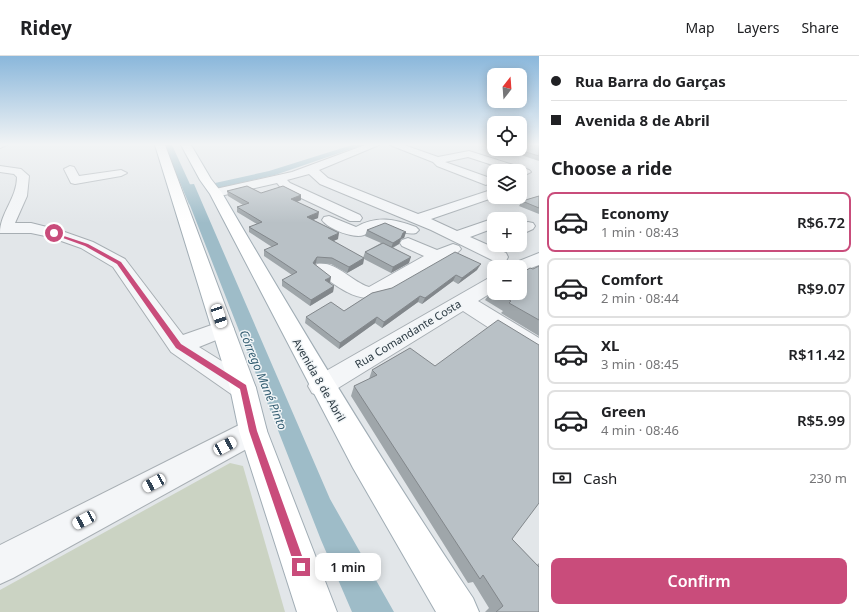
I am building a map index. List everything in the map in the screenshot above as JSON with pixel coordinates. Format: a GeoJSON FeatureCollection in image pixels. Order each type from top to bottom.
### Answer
{"type":"FeatureCollection","features":[{"type":"Feature","properties":{"kind":"main road"},"geometry":{"type":"LineString","coordinates":[[169,171],[243,388],[253,431],[317,612]]}},
{"type":"Feature","properties":{"kind":"main road","name":"Avenida 8 de Abril"},"geometry":{"type":"LineString","coordinates":[[205,171],[215,184],[321,386],[423,557],[459,612]]}},
{"type":"Feature","properties":{"kind":"street"},"geometry":{"type":"LineString","coordinates":[[17,171],[23,176],[24,183],[18,203],[3,227],[31,228],[54,233],[87,245],[119,263],[179,346],[243,388]]}},
{"type":"Feature","properties":{"kind":"street"},"geometry":{"type":"LineString","coordinates":[[71,171],[75,180],[123,176],[71,190]]}},
{"type":"Feature","properties":{"kind":"street"},"geometry":{"type":"LineString","coordinates":[[243,175],[290,171]]}},
{"type":"Feature","properties":{"kind":"street"},"geometry":{"type":"LineString","coordinates":[[313,171],[324,181],[436,227],[449,247]]}},
{"type":"Feature","properties":{"kind":"street"},"geometry":{"type":"LineString","coordinates":[[474,171],[487,177]]}},
{"type":"Feature","properties":{"kind":"street"},"geometry":{"type":"LineString","coordinates":[[215,184],[279,172]]}},
{"type":"Feature","properties":{"kind":"street"},"geometry":{"type":"LineString","coordinates":[[279,172],[286,186],[369,225]]}},
{"type":"Feature","properties":{"kind":"street"},"geometry":{"type":"LineString","coordinates":[[400,212],[461,192]]}},
{"type":"Feature","properties":{"kind":"street"},"geometry":{"type":"LineString","coordinates":[[418,219],[487,202]]}},
{"type":"Feature","properties":{"kind":"street"},"geometry":{"type":"LineString","coordinates":[[436,227],[487,204]]}},
{"type":"Feature","properties":{"kind":"street"},"geometry":{"type":"LineString","coordinates":[[329,220],[343,228],[358,232],[369,225],[385,222],[396,224],[449,247]]}},
{"type":"Feature","properties":{"kind":"street"},"geometry":{"type":"LineString","coordinates":[[323,268],[355,289],[370,293],[379,290],[449,247],[487,228]]}},
{"type":"Feature","properties":{"kind":"street"},"geometry":{"type":"LineString","coordinates":[[408,243],[487,252]]}},
{"type":"Feature","properties":{"kind":"street","name":"Rua Comandante Costa"},"geometry":{"type":"LineString","coordinates":[[321,386],[487,287]]}},
{"type":"Feature","properties":{"kind":"street"},"geometry":{"type":"LineString","coordinates":[[464,302],[539,349]]}},
{"type":"Feature","properties":{"kind":"street"},"geometry":{"type":"LineString","coordinates":[[179,346],[223,329]]}},
{"type":"Feature","properties":{"kind":"street"},"geometry":{"type":"LineString","coordinates":[[0,565],[253,431]]}},
{"type":"Feature","properties":{"kind":"green space"},"geometry":{"type":"Polygon","coordinates":[[[230,463],[243,466],[285,612],[0,612],[0,590],[230,463]]]}},
{"type":"Feature","properties":{"kind":"water","name":"Córrego Mané Pinto"},"geometry":{"type":"Polygon","coordinates":[[[194,184],[330,499],[394,612],[352,612],[321,540],[182,185],[194,184]]]}},
{"type":"Feature","properties":{"kind":"building"},"geometry":{"type":"Polygon","coordinates":[[[247,186],[261,193],[283,186],[301,195],[291,199],[319,212],[307,217],[339,233],[328,238],[364,258],[349,267],[332,258],[317,257],[313,263],[331,277],[325,280],[334,286],[311,300],[282,280],[297,272],[264,250],[278,244],[249,227],[262,222],[237,207],[249,203],[227,191],[247,186]]]}},
{"type":"Feature","properties":{"kind":"building"},"geometry":{"type":"Polygon","coordinates":[[[539,196],[539,208],[527,203],[527,200],[539,196]]]}},
{"type":"Feature","properties":{"kind":"building"},"geometry":{"type":"Polygon","coordinates":[[[385,223],[406,232],[403,233],[401,238],[393,243],[367,230],[385,223]]]}},
{"type":"Feature","properties":{"kind":"building"},"geometry":{"type":"Polygon","coordinates":[[[383,243],[411,257],[393,267],[365,252],[383,243]]]}},
{"type":"Feature","properties":{"kind":"building"},"geometry":{"type":"Polygon","coordinates":[[[455,252],[481,264],[462,278],[456,275],[425,298],[420,296],[384,322],[377,317],[340,343],[306,317],[331,302],[344,311],[372,293],[392,288],[455,252]]]}},
{"type":"Feature","properties":{"kind":"building"},"geometry":{"type":"Polygon","coordinates":[[[539,266],[539,320],[509,303],[511,301],[509,300],[527,300],[527,270],[530,268],[533,269],[539,266]]]}},
{"type":"Feature","properties":{"kind":"building"},"geometry":{"type":"Polygon","coordinates":[[[498,320],[539,345],[539,503],[512,539],[539,567],[539,612],[496,612],[503,606],[483,575],[480,579],[354,386],[377,375],[372,370],[410,348],[435,366],[498,320]]]}},
{"type":"Feature","properties":{"kind":"waterway","name":"Córrego Mané Pinto"},"geometry":{"type":"LineString","coordinates":[[179,171],[194,204]]}},
{"type":"Feature","properties":{"kind":"waterway"},"geometry":{"type":"LineString","coordinates":[[218,185],[279,171]]}},
{"type":"Feature","properties":{"kind":"route"},"geometry":{"type":"LineString","coordinates":[[54,233],[87,245],[119,263],[179,346],[243,388],[253,431],[301,567]]}}]}
